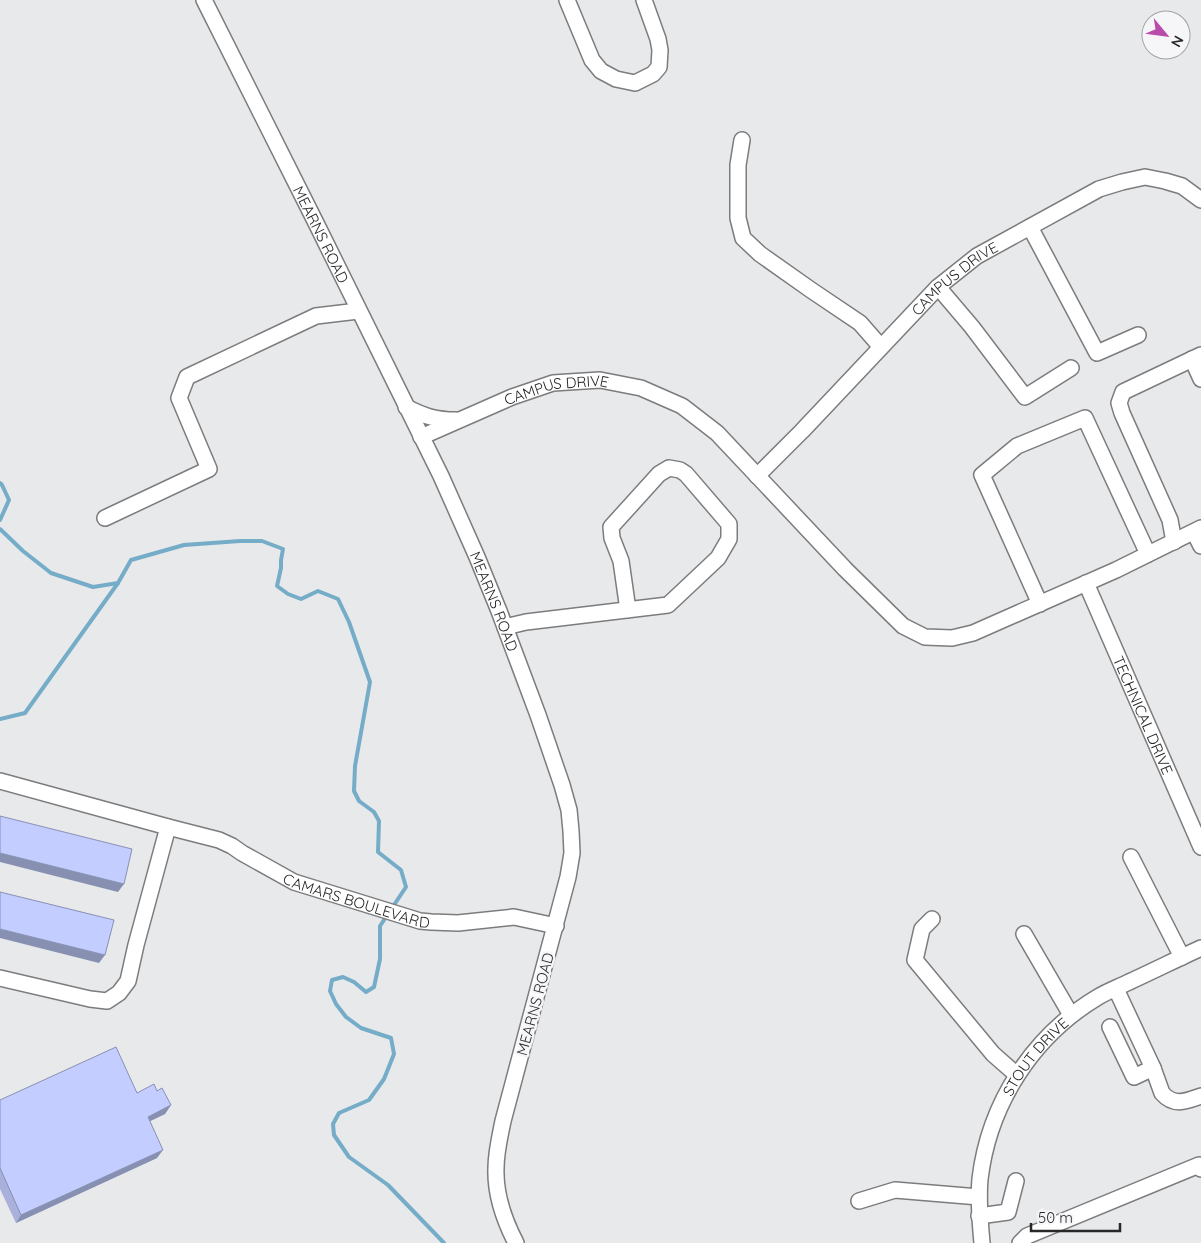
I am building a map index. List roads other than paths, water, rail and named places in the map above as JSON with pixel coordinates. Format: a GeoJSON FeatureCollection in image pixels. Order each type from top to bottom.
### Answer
{"type":"FeatureCollection","features":[{"type":"Feature","properties":{"kind":"street","name":"MEARNS ROAD"},"geometry":{"type":"LineString","coordinates":[[204,0],[441,476],[477,557],[505,627],[562,785],[571,830],[572,853],[568,877],[503,1121],[496,1160],[496,1185],[516,1243]]}},
{"type":"Feature","properties":{"kind":"street"},"geometry":{"type":"LineString","coordinates":[[567,0],[592,60],[601,71],[616,79],[635,83],[653,74],[659,66],[660,50],[658,38],[644,0]]}},
{"type":"Feature","properties":{"kind":"street"},"geometry":{"type":"LineString","coordinates":[[742,140],[738,165],[738,218],[743,238],[760,254],[860,323],[881,347]]}},
{"type":"Feature","properties":{"kind":"street","name":"CAMPUS DRIVE"},"geometry":{"type":"LineString","coordinates":[[757,476],[938,287],[977,256],[1099,189],[1122,182],[1145,177],[1165,181],[1182,186],[1201,200]]}},
{"type":"Feature","properties":{"kind":"street"},"geometry":{"type":"LineString","coordinates":[[1030,226],[1098,353],[1138,335]]}},
{"type":"Feature","properties":{"kind":"street"},"geometry":{"type":"LineString","coordinates":[[938,287],[972,327],[1025,397],[1070,368]]}},
{"type":"Feature","properties":{"kind":"street"},"geometry":{"type":"LineString","coordinates":[[105,518],[209,469],[179,398],[187,377],[316,316],[358,311]]}},
{"type":"Feature","properties":{"kind":"street"},"geometry":{"type":"LineString","coordinates":[[1174,542],[1170,520],[1122,413],[1119,402],[1122,392],[1196,357],[1201,379]]}},
{"type":"Feature","properties":{"kind":"street","name":"CAMPUS DRIVE"},"geometry":{"type":"LineString","coordinates":[[421,437],[512,397],[553,384],[600,380],[640,388],[682,406],[717,433],[845,568],[903,626],[925,637],[952,638],[973,633],[1086,583],[1198,530]]}},
{"type":"Feature","properties":{"kind":"street"},"geometry":{"type":"LineString","coordinates":[[406,407],[428,417],[441,420],[460,420]]}},
{"type":"Feature","properties":{"kind":"street"},"geometry":{"type":"LineString","coordinates":[[1040,604],[982,475],[1017,446],[1085,418],[1148,554]]}},
{"type":"Feature","properties":{"kind":"street"},"geometry":{"type":"LineString","coordinates":[[505,627],[526,622],[628,610],[668,605],[718,558],[729,539],[729,524],[686,474],[680,470],[669,468],[659,474],[611,527],[612,538],[621,561],[628,610]]}},
{"type":"Feature","properties":{"kind":"street"},"geometry":{"type":"LineString","coordinates":[[1198,530],[1201,546]]}},
{"type":"Feature","properties":{"kind":"street","name":"TECHNICAL DRIVE"},"geometry":{"type":"LineString","coordinates":[[1086,583],[1201,846]]}},
{"type":"Feature","properties":{"kind":"street","name":"CAMARS BOULEVARD"},"geometry":{"type":"LineString","coordinates":[[0,782],[219,840],[294,882],[420,921],[458,923],[514,918],[556,926]]}},
{"type":"Feature","properties":{"kind":"street"},"geometry":{"type":"LineString","coordinates":[[0,978],[90,999],[107,1000],[119,993],[128,981],[168,827]]}},
{"type":"Feature","properties":{"kind":"street"},"geometry":{"type":"LineString","coordinates":[[1132,857],[1182,957]]}},
{"type":"Feature","properties":{"kind":"street"},"geometry":{"type":"LineString","coordinates":[[932,920],[922,929],[915,960],[993,1054],[1017,1075]]}},
{"type":"Feature","properties":{"kind":"street"},"geometry":{"type":"LineString","coordinates":[[1024,934],[1071,1015]]}},
{"type":"Feature","properties":{"kind":"street","name":"STOUT DRIVE"},"geometry":{"type":"LineString","coordinates":[[982,1243],[979,1197],[983,1163],[995,1118],[1017,1075],[1042,1042],[1071,1015],[1099,996],[1201,948]]}},
{"type":"Feature","properties":{"kind":"street"},"geometry":{"type":"LineString","coordinates":[[1116,989],[1153,1068],[1162,1093],[1176,1102],[1183,1103],[1201,1096]]}},
{"type":"Feature","properties":{"kind":"street"},"geometry":{"type":"LineString","coordinates":[[1110,1027],[1134,1077],[1153,1068]]}},
{"type":"Feature","properties":{"kind":"street"},"geometry":{"type":"LineString","coordinates":[[1020,1243],[1027,1236],[1199,1165],[1201,1169]]}},
{"type":"Feature","properties":{"kind":"street"},"geometry":{"type":"LineString","coordinates":[[979,1216],[1008,1212],[1016,1181]]}},
{"type":"Feature","properties":{"kind":"street"},"geometry":{"type":"LineString","coordinates":[[859,1202],[895,1190],[979,1197]]}},
{"type":"Feature","properties":{"kind":"waterway"},"geometry":{"type":"LineString","coordinates":[[0,483],[9,500],[0,520]]}},
{"type":"Feature","properties":{"kind":"waterway"},"geometry":{"type":"LineString","coordinates":[[0,529],[23,551],[51,573],[93,587],[118,583]]}},
{"type":"Feature","properties":{"kind":"waterway"},"geometry":{"type":"LineString","coordinates":[[0,719],[25,713],[118,583],[131,560],[184,545],[262,541],[283,549],[277,586],[288,594],[301,599],[318,591],[338,599],[349,622],[370,682],[355,766],[354,791],[359,801],[374,812],[379,821],[378,852],[401,870],[406,887],[392,908]]}},
{"type":"Feature","properties":{"kind":"waterway"},"geometry":{"type":"LineString","coordinates":[[388,914],[380,926],[380,959],[374,987],[366,992],[354,982],[343,977],[332,980],[330,991],[336,1004],[346,1017],[361,1028],[391,1038],[394,1054],[384,1079],[369,1100],[339,1113],[333,1124],[334,1135],[349,1157],[388,1185],[444,1243]]}}]}
